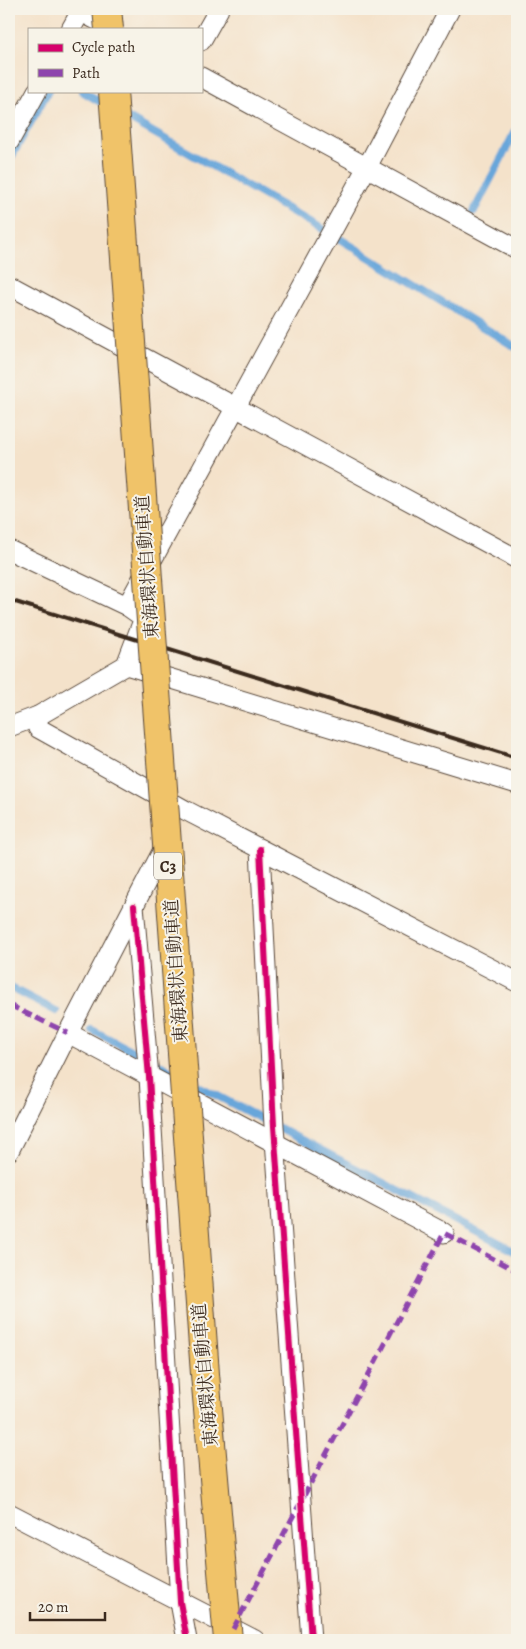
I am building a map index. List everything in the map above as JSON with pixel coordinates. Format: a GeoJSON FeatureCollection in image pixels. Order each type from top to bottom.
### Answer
{"type":"FeatureCollection","features":[{"type":"Feature","properties":{"kind":"highway"},"geometry":{"type":"LineString","coordinates":[[107,9],[109,28]]}},
{"type":"Feature","properties":{"kind":"highway","name":"東海環状自動車道"},"geometry":{"type":"LineString","coordinates":[[113,92],[204,1364],[229,1636]]}},
{"type":"Feature","properties":{"kind":"street"},"geometry":{"type":"LineString","coordinates":[[202,39],[219,9]]}},
{"type":"Feature","properties":{"kind":"street"},"geometry":{"type":"LineString","coordinates":[[127,606],[367,167],[450,9]]}},
{"type":"Feature","properties":{"kind":"street"},"geometry":{"type":"LineString","coordinates":[[71,28],[78,10],[111,28]]}},
{"type":"Feature","properties":{"kind":"street"},"geometry":{"type":"LineString","coordinates":[[202,78],[517,249]]}},
{"type":"Feature","properties":{"kind":"street"},"geometry":{"type":"LineString","coordinates":[[9,142],[36,92]]}},
{"type":"Feature","properties":{"kind":"street"},"geometry":{"type":"LineString","coordinates":[[9,285],[517,559]]}},
{"type":"Feature","properties":{"kind":"street"},"geometry":{"type":"LineString","coordinates":[[9,550],[127,606],[144,618],[126,665],[38,716],[9,727]]}},
{"type":"Feature","properties":{"kind":"street"},"geometry":{"type":"LineString","coordinates":[[126,665],[517,784]]}},
{"type":"Feature","properties":{"kind":"street"},"geometry":{"type":"LineString","coordinates":[[38,716],[38,728],[184,810],[517,982]]}},
{"type":"Feature","properties":{"kind":"street"},"geometry":{"type":"LineString","coordinates":[[9,1151],[184,810]]}},
{"type":"Feature","properties":{"kind":"street"},"geometry":{"type":"LineString","coordinates":[[260,849],[276,1144],[311,1640]]}},
{"type":"Feature","properties":{"kind":"street"},"geometry":{"type":"LineString","coordinates":[[134,906],[149,1077],[180,1602],[187,1640]]}},
{"type":"Feature","properties":{"kind":"street"},"geometry":{"type":"LineString","coordinates":[[68,1033],[444,1233]]}},
{"type":"Feature","properties":{"kind":"street"},"geometry":{"type":"LineString","coordinates":[[9,1513],[180,1602],[229,1636],[255,1640]]}},
{"type":"Feature","properties":{"kind":"waterway"},"geometry":{"type":"LineString","coordinates":[[9,161],[47,92]]}},
{"type":"Feature","properties":{"kind":"waterway"},"geometry":{"type":"LineString","coordinates":[[84,92],[109,107]]}},
{"type":"Feature","properties":{"kind":"waterway"},"geometry":{"type":"LineString","coordinates":[[121,114],[340,239],[517,348]]}},
{"type":"Feature","properties":{"kind":"waterway"},"geometry":{"type":"LineString","coordinates":[[474,211],[517,128]]}},
{"type":"Feature","properties":{"kind":"waterway"},"geometry":{"type":"LineString","coordinates":[[9,987],[56,1011]]}},
{"type":"Feature","properties":{"kind":"waterway"},"geometry":{"type":"LineString","coordinates":[[92,1030],[177,1074]]}},
{"type":"Feature","properties":{"kind":"waterway"},"geometry":{"type":"LineString","coordinates":[[189,1081],[517,1253]]}},
{"type":"Feature","properties":{"kind":"railway"},"geometry":{"type":"LineString","coordinates":[[9,600],[517,758]]}},
{"type":"Feature","properties":{"kind":"marked path"},"geometry":{"type":"LineString","coordinates":[[9,1005],[68,1033]]}},
{"type":"Feature","properties":{"kind":"marked path"},"geometry":{"type":"LineString","coordinates":[[233,1629],[444,1233],[517,1271]]}},
{"type":"Feature","properties":{"kind":"cycle path"},"geometry":{"type":"LineString","coordinates":[[260,849],[274,1126],[311,1640]]}},
{"type":"Feature","properties":{"kind":"cycle path"},"geometry":{"type":"LineString","coordinates":[[134,906],[149,1077],[180,1602],[187,1640]]}}]}
